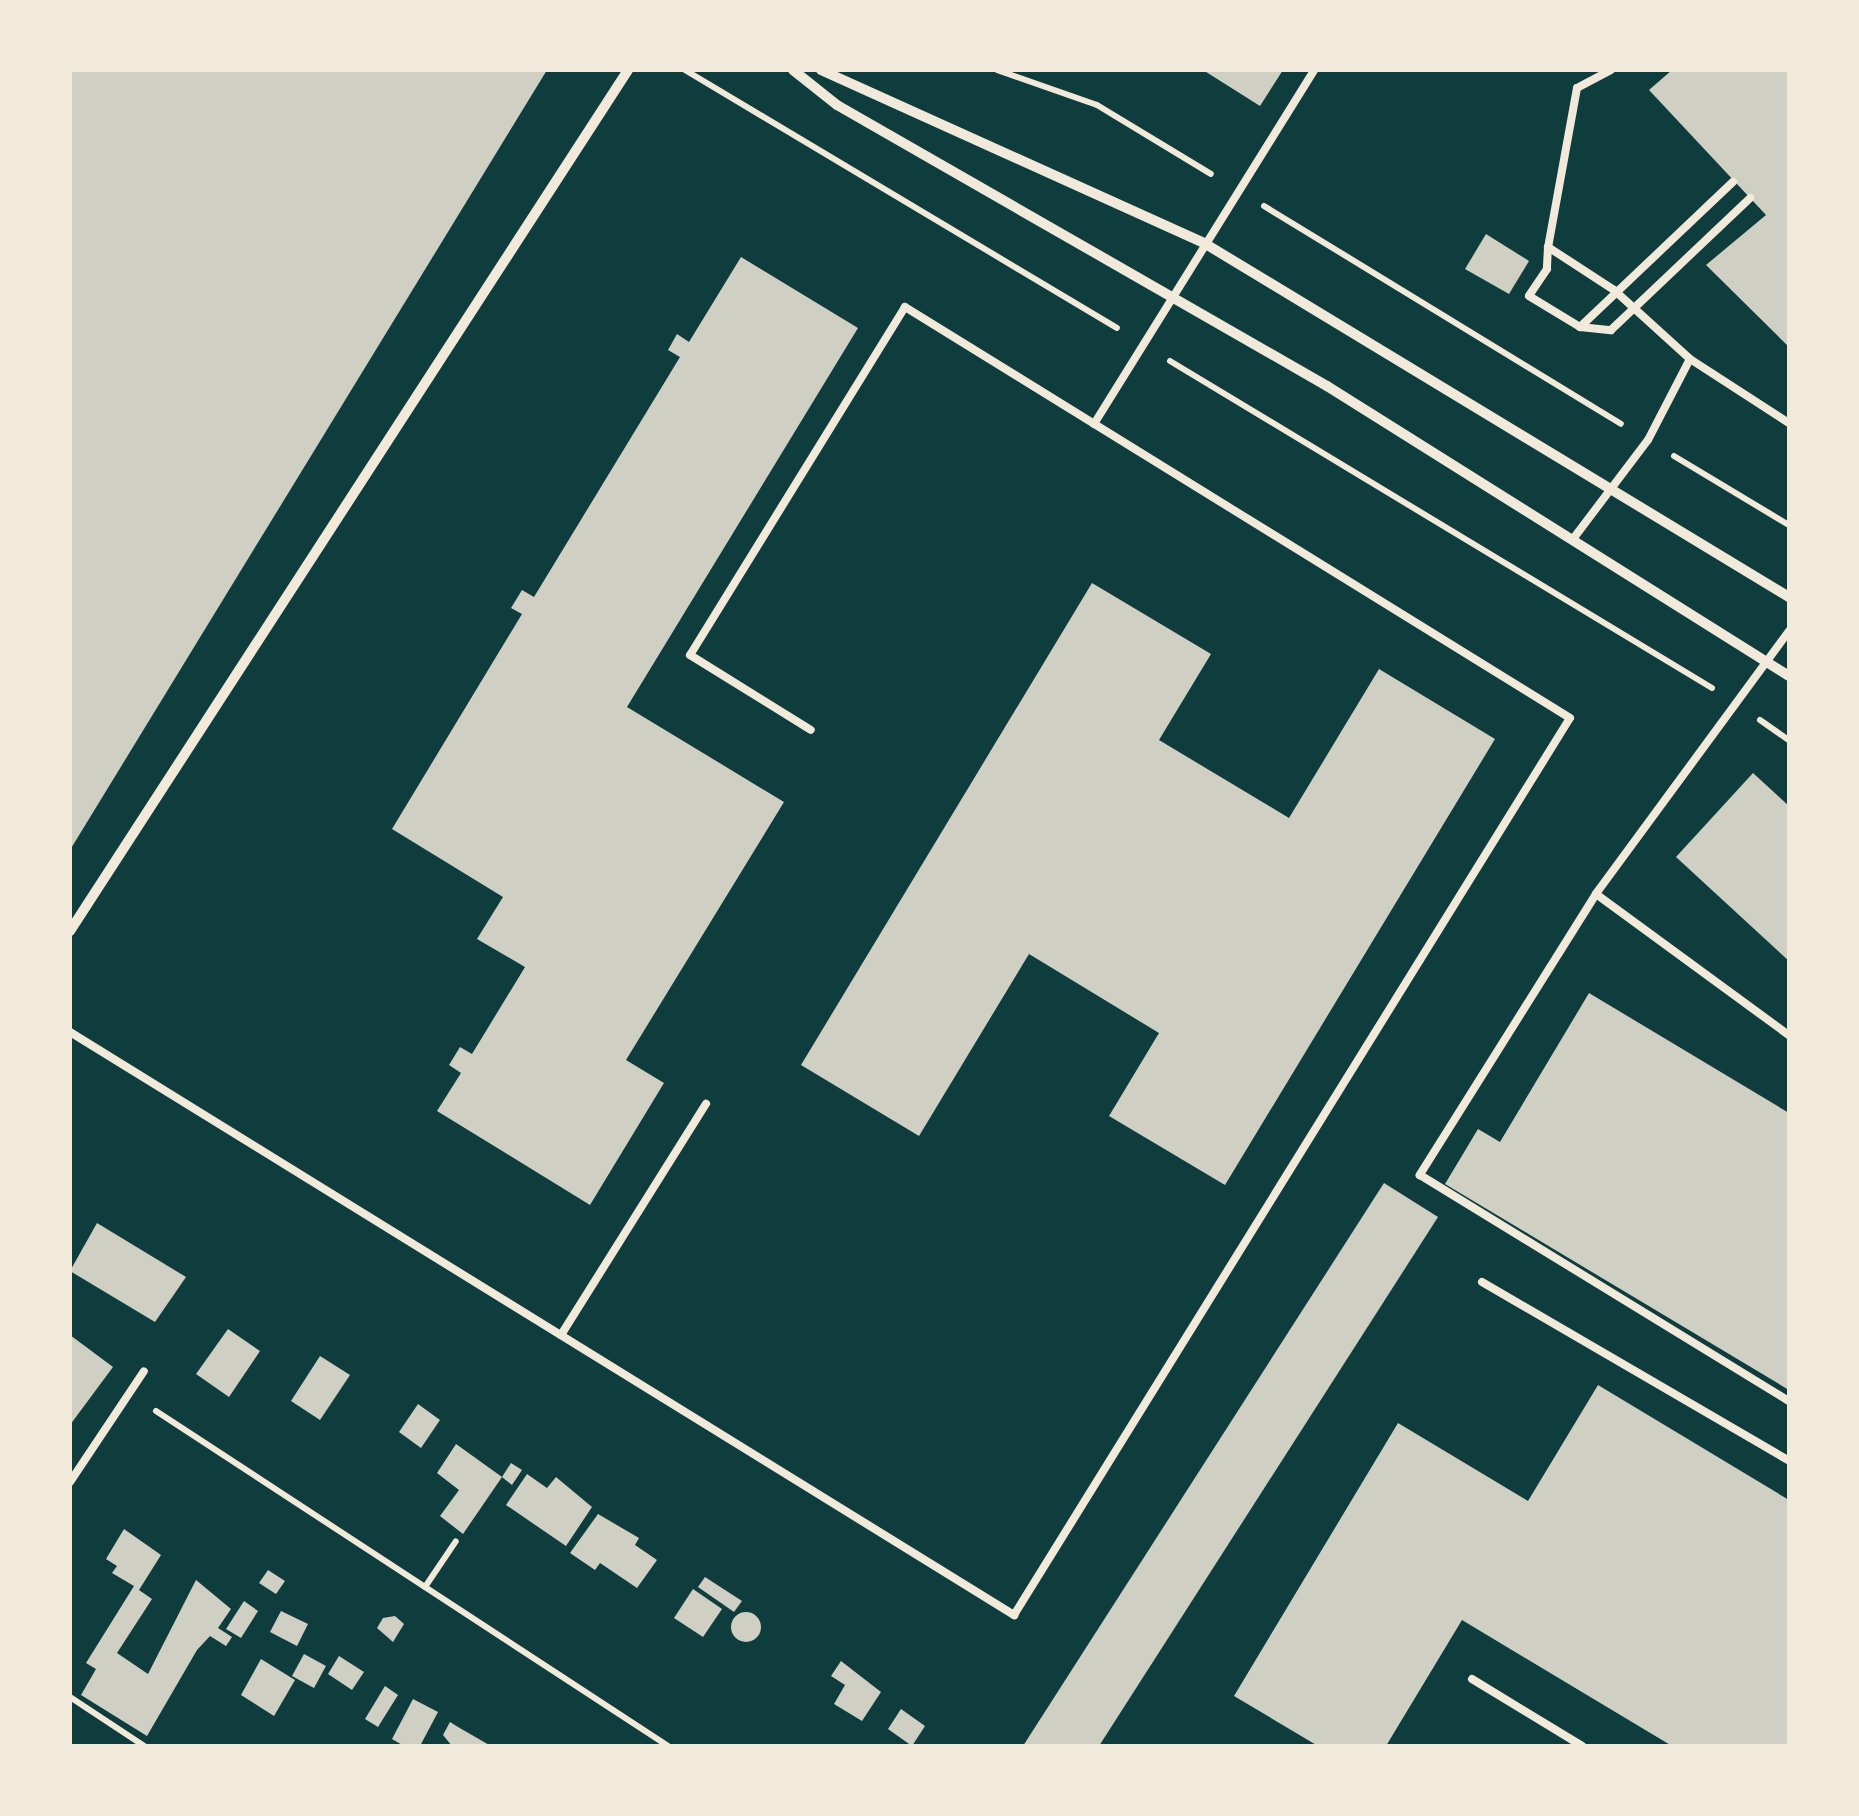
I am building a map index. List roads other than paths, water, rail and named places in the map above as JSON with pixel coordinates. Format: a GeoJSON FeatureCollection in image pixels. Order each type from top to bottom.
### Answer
{"type":"FeatureCollection","features":[{"type":"Feature","properties":{"kind":"street"},"geometry":{"type":"LineString","coordinates":[[70,931],[628,70]]}},
{"type":"Feature","properties":{"kind":"street"},"geometry":{"type":"LineString","coordinates":[[793,70],[838,105],[1172,294],[1789,676]]}},
{"type":"Feature","properties":{"kind":"street"},"geometry":{"type":"LineString","coordinates":[[822,70],[1204,243],[1789,596]]}},
{"type":"Feature","properties":{"kind":"lane"},"geometry":{"type":"LineString","coordinates":[[1094,424],[1314,70]]}},
{"type":"Feature","properties":{"kind":"lane"},"geometry":{"type":"LineString","coordinates":[[1611,70],[1576,88],[1547,270],[1529,296],[1580,327],[1611,330],[1750,198]]}},
{"type":"Feature","properties":{"kind":"lane"},"geometry":{"type":"LineString","coordinates":[[1580,327],[1614,290],[1733,182]]}},
{"type":"Feature","properties":{"kind":"lane"},"geometry":{"type":"LineString","coordinates":[[1548,247],[1614,290],[1690,359],[1789,423]]}},
{"type":"Feature","properties":{"kind":"lane"},"geometry":{"type":"LineString","coordinates":[[70,1032],[1014,1615],[1570,718],[905,307],[690,655],[811,730]]}},
{"type":"Feature","properties":{"kind":"lane"},"geometry":{"type":"LineString","coordinates":[[1573,539],[1648,440],[1690,359]]}},
{"type":"Feature","properties":{"kind":"lane"},"geometry":{"type":"LineString","coordinates":[[1789,631],[1596,894],[1420,1175],[1789,1401]]}},
{"type":"Feature","properties":{"kind":"lane"},"geometry":{"type":"LineString","coordinates":[[1596,894],[1789,1034]]}},
{"type":"Feature","properties":{"kind":"lane"},"geometry":{"type":"LineString","coordinates":[[561,1335],[706,1104]]}},
{"type":"Feature","properties":{"kind":"lane"},"geometry":{"type":"LineString","coordinates":[[1482,1282],[1789,1461]]}},
{"type":"Feature","properties":{"kind":"lane"},"geometry":{"type":"LineString","coordinates":[[70,1482],[144,1371]]}},
{"type":"Feature","properties":{"kind":"lane"},"geometry":{"type":"LineString","coordinates":[[1472,1679],[1582,1746]]}}]}
